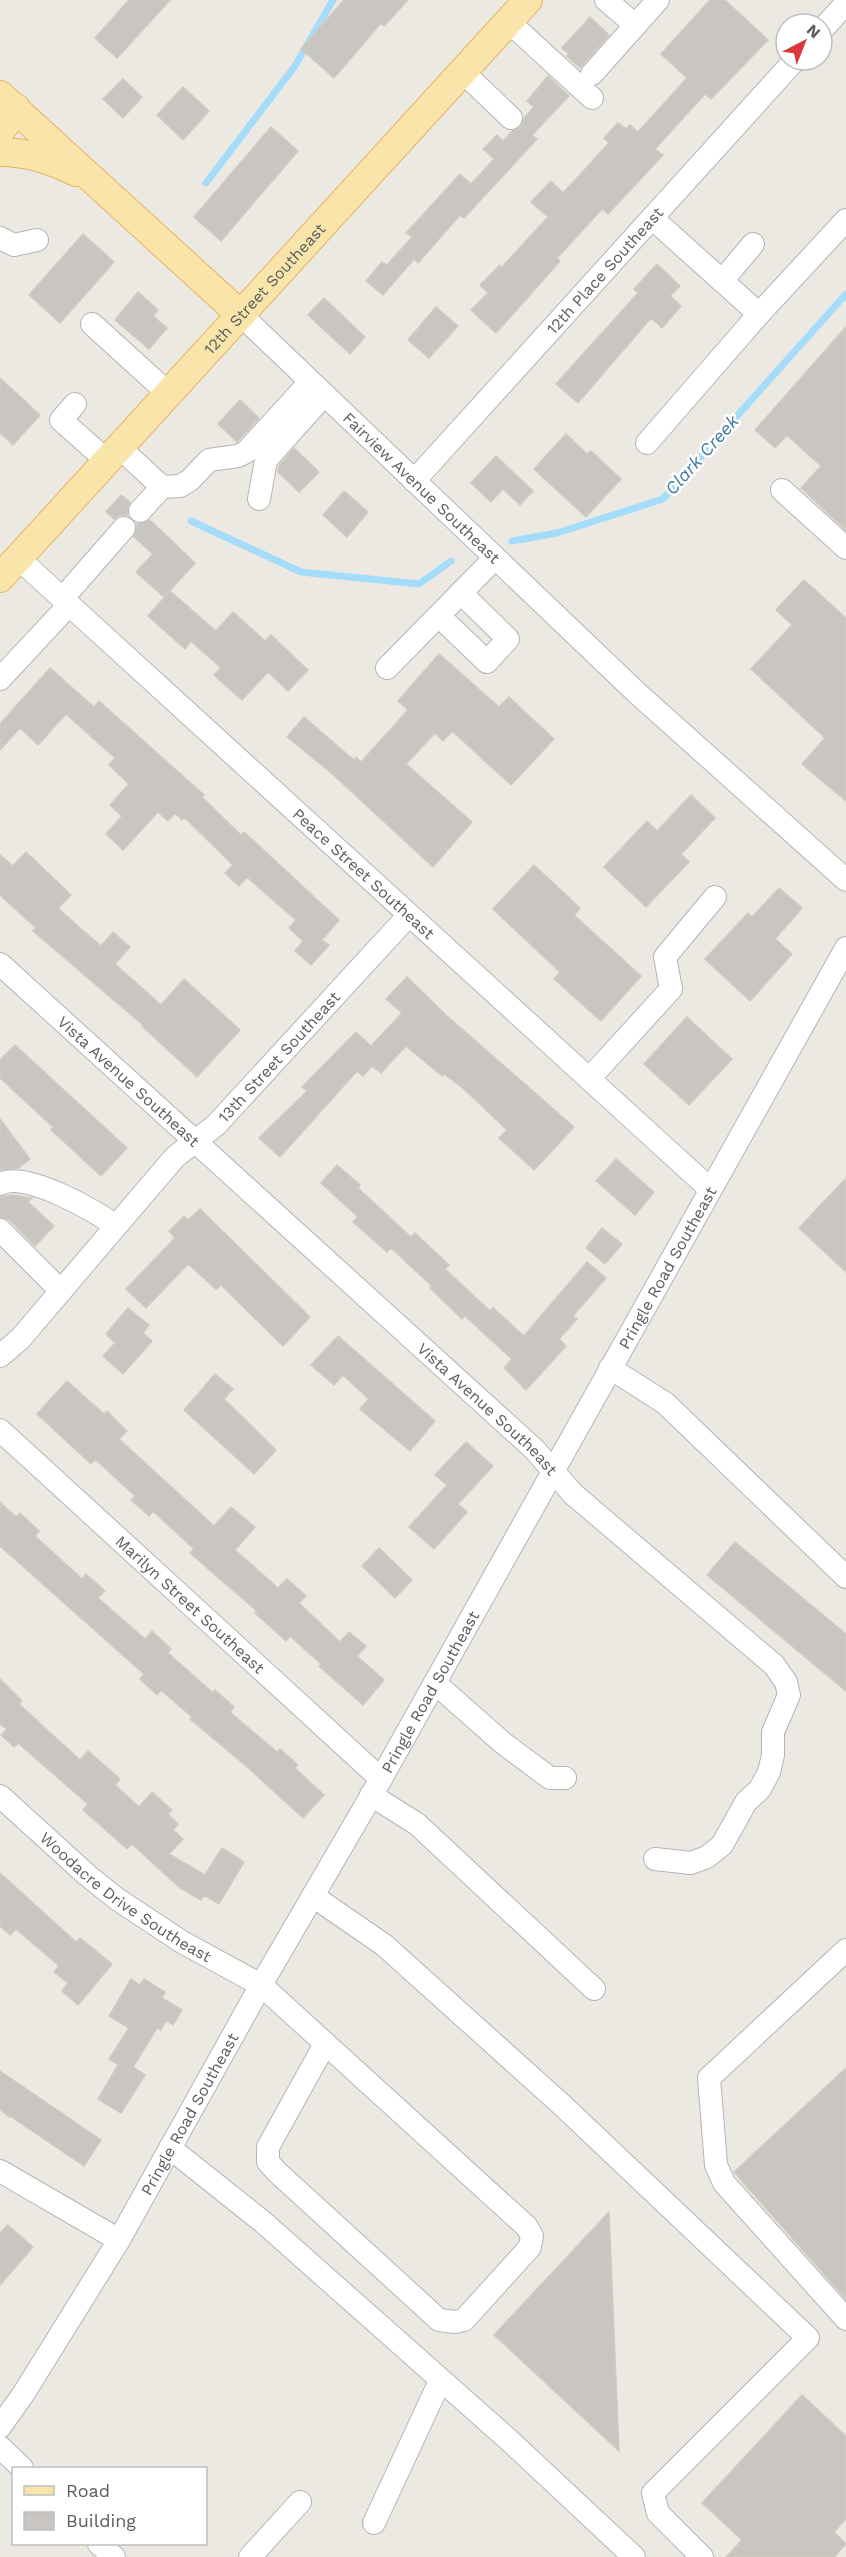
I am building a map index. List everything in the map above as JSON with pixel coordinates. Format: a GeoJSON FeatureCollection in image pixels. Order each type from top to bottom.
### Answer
{"type":"FeatureCollection","features":[{"type":"Feature","properties":{"kind":"main road","name":"12th Street Southeast"},"geometry":{"type":"LineString","coordinates":[[8,562],[169,394],[528,0]]}},
{"type":"Feature","properties":{"kind":"main road","name":"Fairview Avenue Southeast"},"geometry":{"type":"LineString","coordinates":[[8,102],[241,315]]}},
{"type":"Feature","properties":{"kind":"main road"},"geometry":{"type":"LineString","coordinates":[[0,132],[8,102]]}},
{"type":"Feature","properties":{"kind":"main road"},"geometry":{"type":"LineString","coordinates":[[0,152],[18,152],[59,164],[99,184]]}},
{"type":"Feature","properties":{"kind":"street"},"geometry":{"type":"LineString","coordinates":[[606,0],[635,25]]}},
{"type":"Feature","properties":{"kind":"street"},"geometry":{"type":"LineString","coordinates":[[592,74],[658,0]]}},
{"type":"Feature","properties":{"kind":"street"},"geometry":{"type":"LineString","coordinates":[[834,16],[846,3]]}},
{"type":"Feature","properties":{"kind":"street"},"geometry":{"type":"LineString","coordinates":[[508,22],[592,98]]}},
{"type":"Feature","properties":{"kind":"street"},"geometry":{"type":"LineString","coordinates":[[463,72],[511,118]]}},
{"type":"Feature","properties":{"kind":"street","name":"12th Place Southeast"},"geometry":{"type":"LineString","coordinates":[[414,481],[784,72]]}},
{"type":"Feature","properties":{"kind":"street"},"geometry":{"type":"LineString","coordinates":[[652,218],[759,315]]}},
{"type":"Feature","properties":{"kind":"street"},"geometry":{"type":"LineString","coordinates":[[647,444],[759,315],[846,220]]}},
{"type":"Feature","properties":{"kind":"street"},"geometry":{"type":"LineString","coordinates":[[0,238],[14,245],[37,240]]}},
{"type":"Feature","properties":{"kind":"street"},"geometry":{"type":"LineString","coordinates":[[722,281],[753,244]]}},
{"type":"Feature","properties":{"kind":"street","name":"Fairview Avenue Southeast"},"geometry":{"type":"LineString","coordinates":[[241,315],[638,693],[846,880]]}},
{"type":"Feature","properties":{"kind":"street"},"geometry":{"type":"LineString","coordinates":[[92,324],[169,394]]}},
{"type":"Feature","properties":{"kind":"street"},"geometry":{"type":"LineString","coordinates":[[75,404],[61,420],[162,487],[180,486],[190,480],[209,460],[238,456],[246,452],[317,388]]}},
{"type":"Feature","properties":{"kind":"street"},"geometry":{"type":"LineString","coordinates":[[259,500],[266,460],[317,388]]}},
{"type":"Feature","properties":{"kind":"street"},"geometry":{"type":"LineString","coordinates":[[140,511],[162,487]]}},
{"type":"Feature","properties":{"kind":"street"},"geometry":{"type":"LineString","coordinates":[[782,490],[846,548]]}},
{"type":"Feature","properties":{"kind":"street"},"geometry":{"type":"LineString","coordinates":[[2,674],[66,602],[124,528]]}},
{"type":"Feature","properties":{"kind":"street"},"geometry":{"type":"LineString","coordinates":[[387,668],[495,558]]}},
{"type":"Feature","properties":{"kind":"street","name":"Peace Street Southeast"},"geometry":{"type":"LineString","coordinates":[[8,562],[66,602],[710,1189]]}},
{"type":"Feature","properties":{"kind":"street"},"geometry":{"type":"LineString","coordinates":[[439,616],[488,662],[508,639],[461,593]]}},
{"type":"Feature","properties":{"kind":"street"},"geometry":{"type":"LineString","coordinates":[[589,1079],[671,989],[665,957],[715,897]]}},
{"type":"Feature","properties":{"kind":"street","name":"13th Street Southeast"},"geometry":{"type":"LineString","coordinates":[[0,1356],[20,1339],[175,1157],[216,1125],[409,915]]}},
{"type":"Feature","properties":{"kind":"street","name":"Pringle Road Southeast"},"geometry":{"type":"LineString","coordinates":[[0,2427],[30,2385],[119,2240],[261,1985],[435,1683],[846,948]]}},
{"type":"Feature","properties":{"kind":"street","name":"Vista Avenue Southeast"},"geometry":{"type":"LineString","coordinates":[[0,964],[535,1450],[573,1494],[774,1665],[789,1695],[773,1732],[773,1755],[769,1772],[760,1789],[746,1802],[723,1845],[707,1857],[691,1863],[655,1859]]}},
{"type":"Feature","properties":{"kind":"street"},"geometry":{"type":"LineString","coordinates":[[0,1184],[4,1181],[27,1183],[57,1193],[92,1209],[116,1226]]}},
{"type":"Feature","properties":{"kind":"street"},"geometry":{"type":"LineString","coordinates":[[0,1230],[61,1291]]}},
{"type":"Feature","properties":{"kind":"street"},"geometry":{"type":"LineString","coordinates":[[610,1368],[665,1403],[846,1577]]}},
{"type":"Feature","properties":{"kind":"street","name":"Marilyn Street Southeast"},"geometry":{"type":"LineString","coordinates":[[0,1430],[376,1787],[594,1989]]}},
{"type":"Feature","properties":{"kind":"street"},"geometry":{"type":"LineString","coordinates":[[435,1683],[503,1743],[550,1778],[565,1778]]}},
{"type":"Feature","properties":{"kind":"street","name":"Woodacre Drive Southeast"},"geometry":{"type":"LineString","coordinates":[[0,1796],[87,1875],[117,1899],[182,1942],[261,1985],[326,2044],[500,2202],[527,2228],[532,2236],[530,2247],[464,2320],[455,2322],[439,2320],[268,2162],[268,2147],[326,2044]]}},
{"type":"Feature","properties":{"kind":"street"},"geometry":{"type":"LineString","coordinates":[[312,1896],[384,1945],[562,2105],[808,2338],[653,2493],[658,2513],[702,2557]]}},
{"type":"Feature","properties":{"kind":"street"},"geometry":{"type":"LineString","coordinates":[[846,1950],[709,2078],[716,2164],[724,2183],[846,2319]]}},
{"type":"Feature","properties":{"kind":"street"},"geometry":{"type":"LineString","coordinates":[[170,2148],[263,2222],[440,2382],[510,2441],[633,2557]]}},
{"type":"Feature","properties":{"kind":"street"},"geometry":{"type":"LineString","coordinates":[[0,2171],[119,2240]]}},
{"type":"Feature","properties":{"kind":"street"},"geometry":{"type":"LineString","coordinates":[[374,2523],[440,2382]]}},
{"type":"Feature","properties":{"kind":"street"},"geometry":{"type":"LineString","coordinates":[[0,2446],[20,2467]]}},
{"type":"Feature","properties":{"kind":"street"},"geometry":{"type":"LineString","coordinates":[[250,2557],[300,2502]]}},
{"type":"Feature","properties":{"kind":"street"},"geometry":{"type":"LineString","coordinates":[[100,2545],[114,2557]]}},
{"type":"Feature","properties":{"kind":"building"},"geometry":{"type":"Polygon","coordinates":[[[129,0],[170,0],[117,58],[95,38],[129,0]]]}},
{"type":"Feature","properties":{"kind":"building"},"geometry":{"type":"Polygon","coordinates":[[[344,0],[408,0],[384,26],[381,23],[334,78],[301,49],[344,0]]]}},
{"type":"Feature","properties":{"kind":"building"},"geometry":{"type":"Polygon","coordinates":[[[710,0],[725,0],[768,40],[711,99],[705,94],[655,149],[663,155],[608,214],[602,209],[557,258],[560,261],[496,333],[471,310],[488,293],[480,285],[500,265],[502,267],[548,217],[531,202],[551,181],[563,193],[609,143],[604,138],[618,123],[626,129],[630,125],[638,132],[687,78],[661,54],[710,0]]]}},
{"type":"Feature","properties":{"kind":"building"},"geometry":{"type":"Polygon","coordinates":[[[590,17],[609,35],[580,68],[562,48],[590,17]]]}},
{"type":"Feature","properties":{"kind":"building"},"geometry":{"type":"Polygon","coordinates":[[[548,76],[569,96],[532,135],[537,139],[464,218],[460,215],[418,263],[414,259],[383,295],[366,281],[382,262],[387,265],[412,237],[406,233],[460,174],[471,184],[494,159],[483,149],[497,135],[503,141],[512,131],[521,127],[524,118],[534,107],[527,101],[548,76]]]}},
{"type":"Feature","properties":{"kind":"building"},"geometry":{"type":"Polygon","coordinates":[[[123,79],[142,97],[123,118],[103,99],[123,79]]]}},
{"type":"Feature","properties":{"kind":"building"},"geometry":{"type":"Polygon","coordinates":[[[183,87],[209,111],[183,140],[157,115],[183,87]]]}},
{"type":"Feature","properties":{"kind":"building"},"geometry":{"type":"Polygon","coordinates":[[[271,127],[298,151],[221,241],[194,217],[271,127]]]}},
{"type":"Feature","properties":{"kind":"building"},"geometry":{"type":"Polygon","coordinates":[[[83,234],[114,262],[60,323],[29,295],[83,234]]]}},
{"type":"Feature","properties":{"kind":"building"},"geometry":{"type":"Polygon","coordinates":[[[657,264],[680,286],[670,296],[681,306],[662,328],[651,318],[578,403],[556,384],[638,293],[634,289],[657,264]]]}},
{"type":"Feature","properties":{"kind":"building"},"geometry":{"type":"Polygon","coordinates":[[[138,292],[158,310],[153,316],[167,328],[149,349],[115,320],[138,292]]]}},
{"type":"Feature","properties":{"kind":"building"},"geometry":{"type":"Polygon","coordinates":[[[324,298],[365,337],[350,354],[308,315],[324,298]]]}},
{"type":"Feature","properties":{"kind":"building"},"geometry":{"type":"Polygon","coordinates":[[[436,307],[458,326],[429,358],[408,340],[436,307]]]}},
{"type":"Feature","properties":{"kind":"building"},"geometry":{"type":"Polygon","coordinates":[[[846,327],[846,530],[801,488],[821,466],[787,435],[775,448],[755,430],[846,327]]]}},
{"type":"Feature","properties":{"kind":"building"},"geometry":{"type":"Polygon","coordinates":[[[0,378],[40,415],[13,445],[0,433],[0,378]]]}},
{"type":"Feature","properties":{"kind":"building"},"geometry":{"type":"Polygon","coordinates":[[[240,400],[259,418],[237,442],[218,424],[240,400]]]}},
{"type":"Feature","properties":{"kind":"building"},"geometry":{"type":"Polygon","coordinates":[[[566,434],[587,454],[591,451],[621,479],[586,517],[534,469],[566,434]]]}},
{"type":"Feature","properties":{"kind":"building"},"geometry":{"type":"Polygon","coordinates":[[[294,448],[319,472],[299,492],[278,472],[279,466],[294,448]]]}},
{"type":"Feature","properties":{"kind":"building"},"geometry":{"type":"Polygon","coordinates":[[[496,456],[533,491],[520,505],[503,489],[491,502],[471,483],[496,456]]]}},
{"type":"Feature","properties":{"kind":"building"},"geometry":{"type":"Polygon","coordinates":[[[344,491],[368,512],[347,537],[323,515],[344,491]]]}},
{"type":"Feature","properties":{"kind":"building"},"geometry":{"type":"Polygon","coordinates":[[[121,495],[130,502],[127,515],[120,515],[114,519],[106,512],[121,495]]]}},
{"type":"Feature","properties":{"kind":"building"},"geometry":{"type":"Polygon","coordinates":[[[150,520],[195,563],[164,597],[136,572],[153,554],[134,537],[137,524],[150,520]]]}},
{"type":"Feature","properties":{"kind":"building"},"geometry":{"type":"Polygon","coordinates":[[[804,580],[846,618],[846,801],[802,764],[825,738],[751,669],[792,625],[776,610],[804,580]]]}},
{"type":"Feature","properties":{"kind":"building"},"geometry":{"type":"Polygon","coordinates":[[[170,591],[216,631],[233,612],[265,641],[271,635],[308,670],[288,691],[268,672],[242,700],[214,675],[221,668],[191,641],[185,649],[148,616],[170,591]]]}},
{"type":"Feature","properties":{"kind":"building"},"geometry":{"type":"Polygon","coordinates":[[[439,654],[499,707],[509,697],[554,739],[511,785],[452,731],[443,741],[435,733],[406,764],[472,822],[433,867],[329,771],[287,737],[304,717],[354,760],[356,757],[361,762],[408,710],[398,701],[439,654]]]}},
{"type":"Feature","properties":{"kind":"building"},"geometry":{"type":"Polygon","coordinates":[[[50,668],[94,707],[99,701],[204,795],[202,797],[241,835],[244,832],[339,920],[322,940],[329,945],[311,965],[295,951],[303,941],[289,928],[296,920],[247,877],[239,886],[225,873],[233,865],[184,817],[182,820],[175,813],[168,821],[158,812],[123,850],[106,834],[122,816],[110,805],[129,784],[109,765],[115,758],[66,714],[38,745],[20,728],[0,750],[0,724],[50,668]]]}},
{"type":"Feature","properties":{"kind":"building"},"geometry":{"type":"Polygon","coordinates":[[[691,795],[715,818],[681,854],[689,862],[646,907],[604,867],[647,821],[657,831],[691,795]]]}},
{"type":"Feature","properties":{"kind":"building"},"geometry":{"type":"Polygon","coordinates":[[[26,852],[71,895],[58,908],[101,946],[113,932],[130,947],[115,964],[161,1005],[184,979],[240,1030],[197,1077],[143,1025],[33,931],[36,928],[0,895],[0,855],[13,866],[26,852]]]}},
{"type":"Feature","properties":{"kind":"building"},"geometry":{"type":"Polygon","coordinates":[[[534,865],[580,908],[574,915],[641,976],[601,1021],[554,979],[560,972],[493,909],[534,865]]]}},
{"type":"Feature","properties":{"kind":"building"},"geometry":{"type":"Polygon","coordinates":[[[779,888],[802,908],[775,939],[792,954],[750,1001],[705,959],[748,913],[752,917],[779,888]]]}},
{"type":"Feature","properties":{"kind":"building"},"geometry":{"type":"Polygon","coordinates":[[[407,977],[447,1016],[574,1127],[534,1170],[499,1138],[507,1130],[464,1089],[444,1074],[442,1076],[406,1046],[381,1073],[372,1066],[363,1076],[357,1071],[280,1157],[259,1138],[307,1091],[302,1087],[356,1032],[371,1046],[402,1013],[386,999],[407,977]]]}},
{"type":"Feature","properties":{"kind":"building"},"geometry":{"type":"Polygon","coordinates":[[[687,1017],[732,1059],[689,1105],[644,1064],[687,1017]]]}},
{"type":"Feature","properties":{"kind":"building"},"geometry":{"type":"Polygon","coordinates":[[[15,1045],[127,1148],[101,1176],[51,1130],[53,1127],[0,1078],[0,1060],[15,1045]]]}},
{"type":"Feature","properties":{"kind":"building"},"geometry":{"type":"Polygon","coordinates":[[[0,1119],[30,1159],[18,1168],[0,1170],[0,1119]]]}},
{"type":"Feature","properties":{"kind":"building"},"geometry":{"type":"Polygon","coordinates":[[[616,1159],[654,1192],[635,1215],[596,1181],[616,1159]]]}},
{"type":"Feature","properties":{"kind":"building"},"geometry":{"type":"Polygon","coordinates":[[[337,1165],[360,1185],[358,1188],[411,1237],[415,1233],[449,1265],[445,1269],[490,1311],[493,1308],[524,1336],[587,1262],[606,1278],[573,1316],[577,1319],[559,1339],[566,1346],[526,1390],[504,1368],[512,1359],[465,1316],[462,1319],[430,1288],[432,1286],[391,1248],[387,1252],[353,1222],[358,1217],[321,1183],[337,1165]]]}},
{"type":"Feature","properties":{"kind":"building"},"geometry":{"type":"Polygon","coordinates":[[[846,1178],[846,1272],[799,1228],[846,1178]]]}},
{"type":"Feature","properties":{"kind":"building"},"geometry":{"type":"Polygon","coordinates":[[[12,1195],[32,1198],[28,1202],[54,1226],[35,1246],[10,1220],[0,1217],[0,1197],[12,1195]]]}},
{"type":"Feature","properties":{"kind":"building"},"geometry":{"type":"Polygon","coordinates":[[[200,1209],[310,1317],[283,1346],[221,1285],[216,1289],[188,1264],[146,1308],[126,1289],[175,1238],[169,1231],[184,1216],[188,1220],[200,1209]]]}},
{"type":"Feature","properties":{"kind":"building"},"geometry":{"type":"Polygon","coordinates":[[[602,1228],[622,1244],[605,1264],[586,1248],[602,1228]]]}},
{"type":"Feature","properties":{"kind":"building"},"geometry":{"type":"Polygon","coordinates":[[[128,1308],[149,1325],[143,1333],[152,1341],[123,1374],[103,1356],[115,1343],[106,1334],[128,1308]]]}},
{"type":"Feature","properties":{"kind":"building"},"geometry":{"type":"Polygon","coordinates":[[[338,1336],[435,1421],[410,1451],[360,1409],[369,1399],[343,1375],[334,1385],[311,1365],[338,1336]]]}},
{"type":"Feature","properties":{"kind":"building"},"geometry":{"type":"Polygon","coordinates":[[[215,1374],[233,1389],[224,1399],[276,1450],[254,1474],[184,1410],[215,1374]]]}},
{"type":"Feature","properties":{"kind":"building"},"geometry":{"type":"Polygon","coordinates":[[[67,1381],[104,1414],[107,1411],[127,1431],[119,1439],[214,1526],[231,1507],[255,1527],[235,1550],[278,1588],[287,1579],[306,1596],[299,1603],[340,1642],[349,1632],[366,1646],[357,1656],[384,1680],[363,1705],[319,1666],[321,1664],[290,1636],[286,1641],[255,1613],[257,1611],[190,1553],[194,1549],[153,1511],[149,1516],[131,1500],[135,1496],[95,1459],[91,1464],[37,1414],[67,1381]]]}},
{"type":"Feature","properties":{"kind":"building"},"geometry":{"type":"Polygon","coordinates":[[[466,1442],[493,1466],[458,1504],[467,1512],[434,1549],[409,1527],[447,1485],[435,1475],[466,1442]]]}},
{"type":"Feature","properties":{"kind":"building"},"geometry":{"type":"Polygon","coordinates":[[[0,1502],[16,1517],[20,1513],[39,1531],[35,1536],[82,1579],[86,1574],[105,1591],[98,1598],[145,1639],[152,1631],[171,1649],[168,1653],[213,1693],[215,1690],[234,1707],[230,1712],[277,1752],[280,1749],[298,1765],[295,1768],[324,1795],[303,1818],[190,1719],[192,1717],[161,1690],[157,1695],[140,1679],[144,1674],[0,1546],[0,1502]]]}},
{"type":"Feature","properties":{"kind":"building"},"geometry":{"type":"Polygon","coordinates":[[[735,1542],[846,1634],[846,1691],[707,1575],[735,1542]]]}},
{"type":"Feature","properties":{"kind":"building"},"geometry":{"type":"Polygon","coordinates":[[[379,1548],[412,1580],[395,1598],[362,1566],[379,1548]]]}},
{"type":"Feature","properties":{"kind":"building"},"geometry":{"type":"Polygon","coordinates":[[[0,1679],[22,1701],[19,1704],[80,1760],[88,1751],[120,1779],[115,1785],[139,1807],[152,1792],[172,1810],[168,1814],[178,1824],[173,1830],[183,1839],[169,1854],[205,1875],[222,1848],[244,1862],[219,1904],[204,1895],[201,1900],[180,1888],[132,1844],[127,1849],[83,1810],[88,1804],[18,1743],[14,1747],[1,1735],[7,1729],[0,1724],[0,1679]]]}},
{"type":"Feature","properties":{"kind":"building"},"geometry":{"type":"Polygon","coordinates":[[[0,1873],[76,1942],[80,1938],[112,1964],[78,2005],[62,1991],[68,1983],[54,1972],[59,1966],[16,1929],[10,1935],[0,1926],[0,1873]]]}},
{"type":"Feature","properties":{"kind":"building"},"geometry":{"type":"Polygon","coordinates":[[[131,1979],[140,1985],[144,1979],[165,1992],[162,1998],[182,2010],[173,2025],[166,2020],[161,2030],[157,2028],[133,2067],[145,2075],[121,2113],[98,2099],[118,2065],[109,2059],[129,2028],[109,2016],[131,1979]]]}},
{"type":"Feature","properties":{"kind":"building"},"geometry":{"type":"Polygon","coordinates":[[[846,2068],[846,2299],[734,2172],[846,2068]]]}},
{"type":"Feature","properties":{"kind":"building"},"geometry":{"type":"Polygon","coordinates":[[[0,2071],[101,2140],[84,2166],[0,2109],[0,2071]]]}},
{"type":"Feature","properties":{"kind":"building"},"geometry":{"type":"Polygon","coordinates":[[[609,2212],[619,2451],[494,2335],[609,2212]]]}},
{"type":"Feature","properties":{"kind":"building"},"geometry":{"type":"Polygon","coordinates":[[[8,2225],[33,2247],[0,2285],[0,2233],[8,2225]]]}},
{"type":"Feature","properties":{"kind":"building"},"geometry":{"type":"Polygon","coordinates":[[[802,2395],[846,2436],[846,2519],[834,2532],[846,2544],[834,2557],[726,2557],[742,2540],[702,2503],[802,2395]]]}},
{"type":"Feature","properties":{"kind":"waterway"},"geometry":{"type":"LineString","coordinates":[[206,183],[295,66],[333,0]]}},
{"type":"Feature","properties":{"kind":"waterway","name":"Clark Creek"},"geometry":{"type":"LineString","coordinates":[[512,541],[557,533],[663,499],[846,294]]}},
{"type":"Feature","properties":{"kind":"waterway","name":"Clark Creek"},"geometry":{"type":"LineString","coordinates":[[191,521],[301,572],[419,584],[451,561]]}}]}
